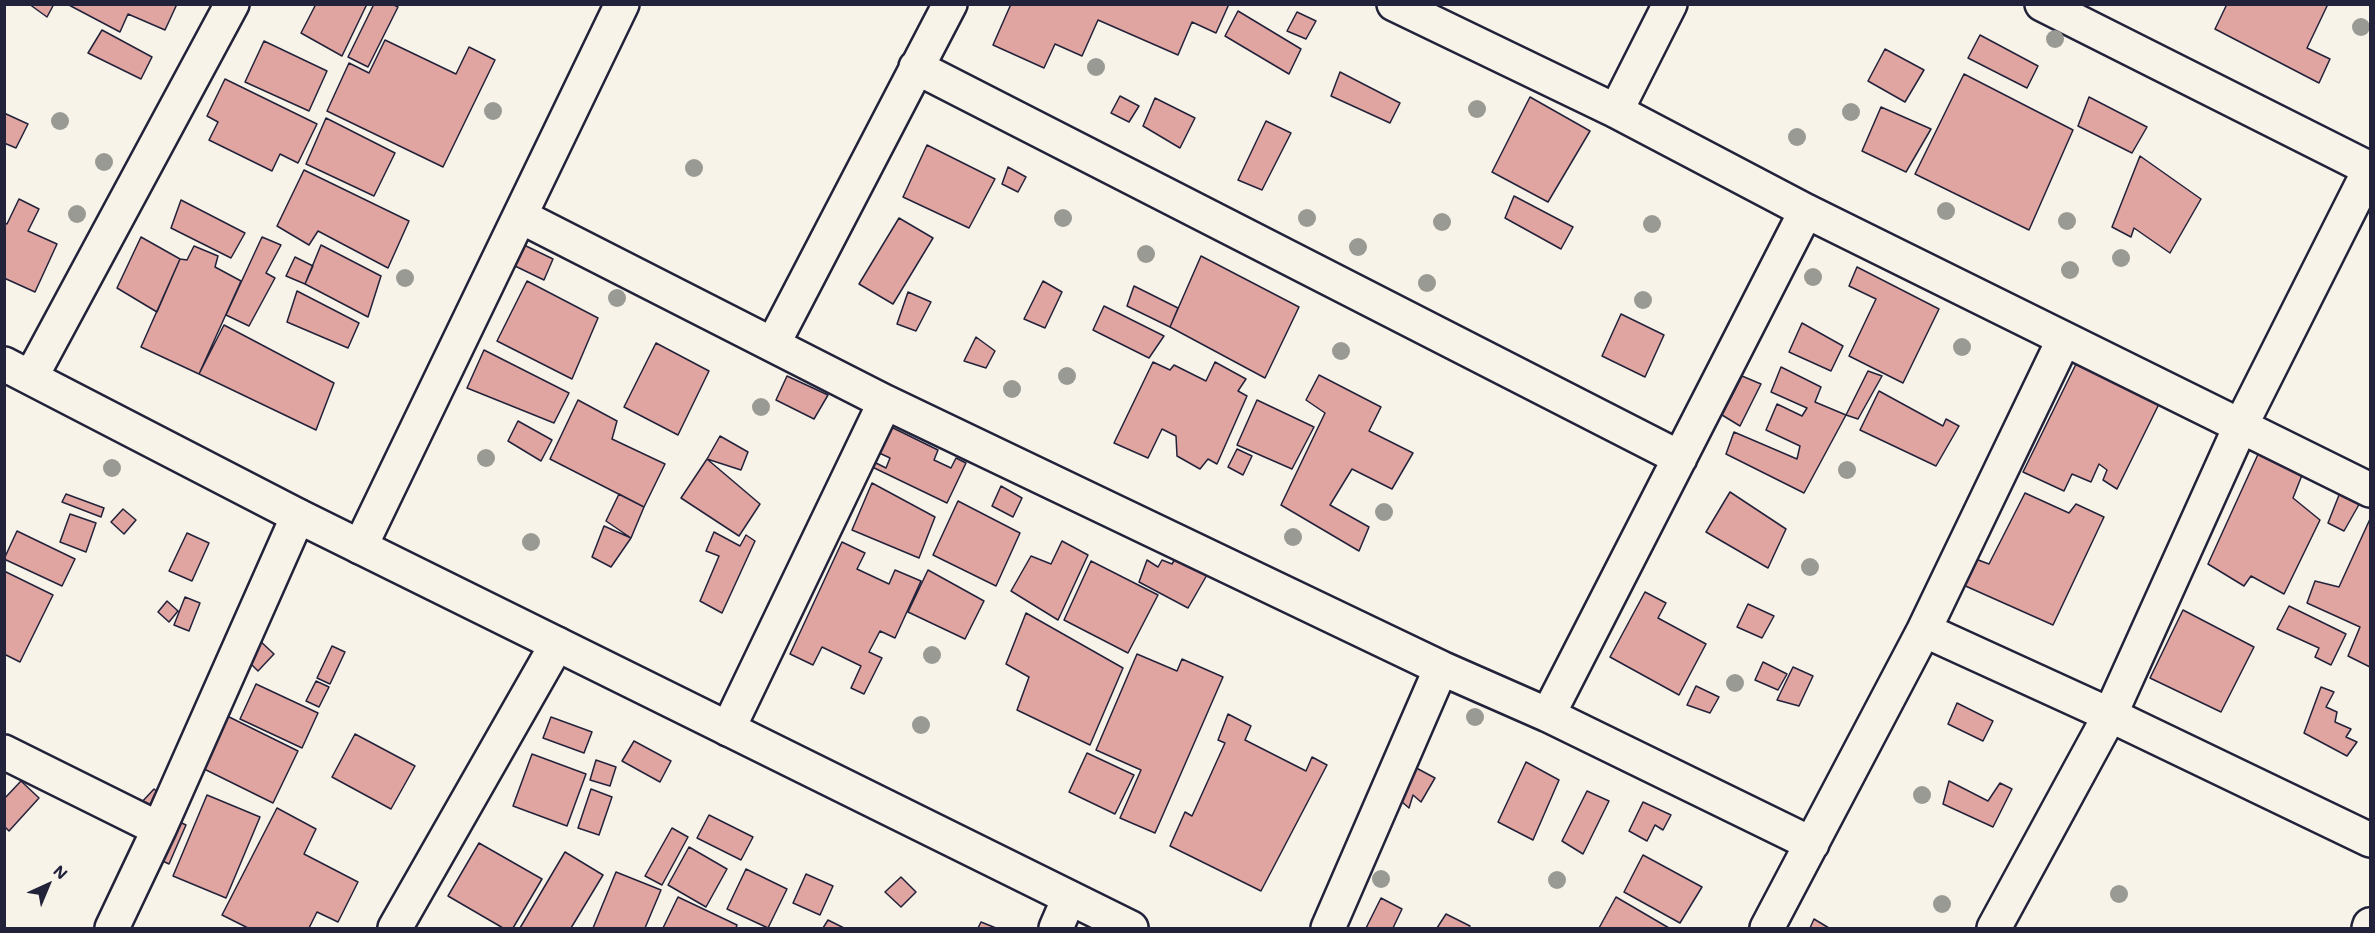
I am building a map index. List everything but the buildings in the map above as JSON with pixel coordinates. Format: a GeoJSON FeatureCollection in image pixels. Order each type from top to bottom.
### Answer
{"type":"FeatureCollection","features":[{"type":"Feature","properties":{"kind":"street"},"geometry":{"type":"LineString","coordinates":[[232,4],[18,371],[298,516],[1131,928]]}},
{"type":"Feature","properties":{"kind":"street"},"geometry":{"type":"LineString","coordinates":[[360,547],[622,4]]}},
{"type":"Feature","properties":{"kind":"street"},"geometry":{"type":"LineString","coordinates":[[772,344],[950,4]]}},
{"type":"Feature","properties":{"kind":"street"},"geometry":{"type":"LineString","coordinates":[[1394,4],[1616,111],[1806,212],[2370,490]]}},
{"type":"Feature","properties":{"kind":"street"},"geometry":{"type":"LineString","coordinates":[[1616,111],[1670,4]]}},
{"type":"Feature","properties":{"kind":"street"},"geometry":{"type":"LineString","coordinates":[[1994,928],[2110,715],[2241,425],[2370,169],[2094,16],[2042,4]]}},
{"type":"Feature","properties":{"kind":"street"},"geometry":{"type":"LineString","coordinates":[[916,67],[1680,458]]}},
{"type":"Feature","properties":{"kind":"street"},"geometry":{"type":"LineString","coordinates":[[1548,715],[1806,212]]}},
{"type":"Feature","properties":{"kind":"street"},"geometry":{"type":"LineString","coordinates":[[520,216],[885,402],[1441,668],[1548,715],[1812,844]]}},
{"type":"Feature","properties":{"kind":"street"},"geometry":{"type":"LineString","coordinates":[[1767,928],[1924,630],[2064,339]]}},
{"type":"Feature","properties":{"kind":"street"},"geometry":{"type":"LineString","coordinates":[[728,729],[885,402]]}},
{"type":"Feature","properties":{"kind":"street"},"geometry":{"type":"LineString","coordinates":[[112,928],[159,829],[298,516]]}},
{"type":"Feature","properties":{"kind":"street"},"geometry":{"type":"LineString","coordinates":[[1924,630],[2110,715],[2370,840]]}},
{"type":"Feature","properties":{"kind":"street"},"geometry":{"type":"LineString","coordinates":[[395,928],[557,644]]}},
{"type":"Feature","properties":{"kind":"street"},"geometry":{"type":"LineString","coordinates":[[1328,928],[1441,668]]}},
{"type":"Feature","properties":{"kind":"street"},"geometry":{"type":"LineString","coordinates":[[4,752],[159,829]]}},
{"type":"Feature","properties":{"kind":"street"},"geometry":{"type":"LineString","coordinates":[[1056,928],[1069,898]]}}]}
